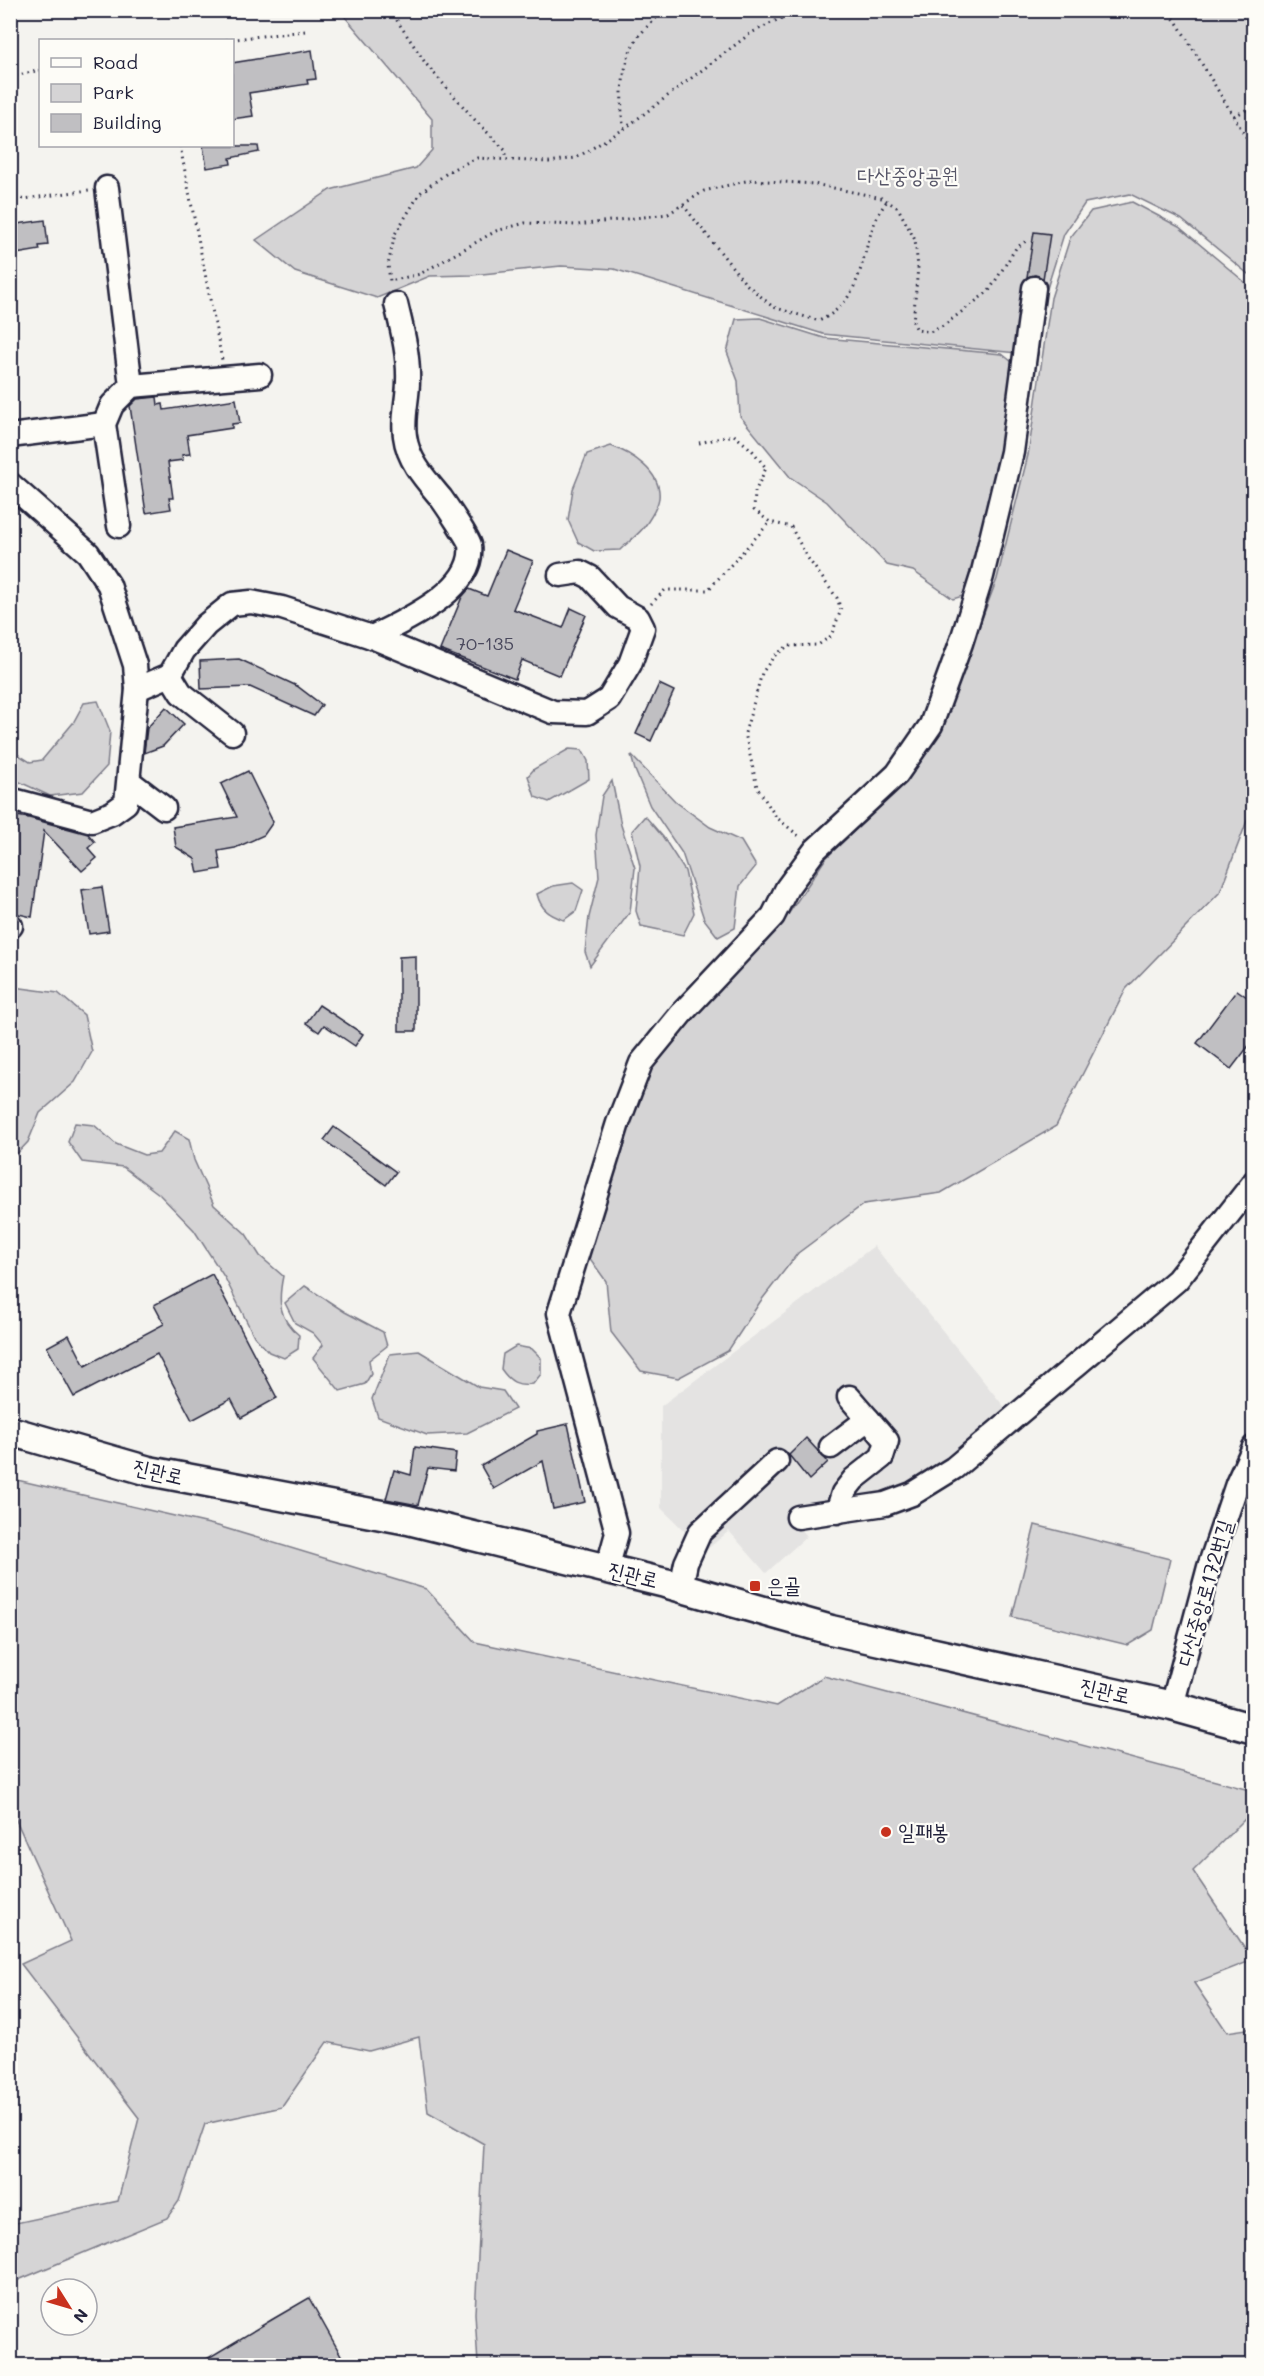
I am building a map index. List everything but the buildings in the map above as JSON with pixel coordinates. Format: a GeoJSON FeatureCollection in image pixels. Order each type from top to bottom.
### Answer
{"type":"FeatureCollection","features":[{"type":"Feature","properties":{"kind":"main road","name":"진관로"},"geometry":{"type":"LineString","coordinates":[[10,1431],[149,1471],[408,1520],[681,1587],[831,1630],[1172,1706],[1254,1729]]}},
{"type":"Feature","properties":{"kind":"street"},"geometry":{"type":"LineString","coordinates":[[107,188],[131,386]]}},
{"type":"Feature","properties":{"kind":"street"},"geometry":{"type":"LineString","coordinates":[[608,1569],[617,1533],[559,1313],[618,1123],[641,1063],[681,1014],[773,916],[787,888],[815,850],[897,774],[931,725],[961,643],[982,576],[1012,452],[1034,288]]}},
{"type":"Feature","properties":{"kind":"street"},"geometry":{"type":"LineString","coordinates":[[372,637],[413,616],[457,584],[467,566],[470,544],[444,502],[420,474],[407,445],[405,436],[408,380],[405,340],[396,304]]}},
{"type":"Feature","properties":{"kind":"street"},"geometry":{"type":"LineString","coordinates":[[119,526],[104,424],[112,405],[131,386],[260,375]]}},
{"type":"Feature","properties":{"kind":"street"},"geometry":{"type":"LineString","coordinates":[[10,436],[104,424]]}},
{"type":"Feature","properties":{"kind":"street"},"geometry":{"type":"LineString","coordinates":[[10,484],[88,553],[109,585],[135,665],[137,689],[130,782],[126,803],[112,813],[92,821],[10,799]]}},
{"type":"Feature","properties":{"kind":"street"},"geometry":{"type":"LineString","coordinates":[[137,689],[170,675],[184,650],[232,603],[251,602],[282,608],[372,637],[553,712],[587,713],[609,699],[630,664],[643,628],[638,618],[618,607],[590,576],[580,572],[560,575]]}},
{"type":"Feature","properties":{"kind":"street"},"geometry":{"type":"LineString","coordinates":[[170,675],[181,693],[232,733]]}},
{"type":"Feature","properties":{"kind":"street"},"geometry":{"type":"LineString","coordinates":[[130,782],[164,808]]}},
{"type":"Feature","properties":{"kind":"street"},"geometry":{"type":"LineString","coordinates":[[798,1517],[885,1504],[912,1494],[954,1468],[1177,1280],[1254,1182]]}},
{"type":"Feature","properties":{"kind":"street"},"geometry":{"type":"LineString","coordinates":[[837,1512],[843,1493],[854,1479],[882,1457],[887,1441],[849,1397]]}},
{"type":"Feature","properties":{"kind":"street"},"geometry":{"type":"LineString","coordinates":[[831,1448],[868,1419]]}},
{"type":"Feature","properties":{"kind":"street","name":"다산중앙로172번길"},"geometry":{"type":"LineString","coordinates":[[1172,1706],[1209,1567],[1237,1484],[1254,1447]]}},
{"type":"Feature","properties":{"kind":"street"},"geometry":{"type":"LineString","coordinates":[[681,1587],[686,1563],[700,1532],[777,1461]]}},
{"type":"Feature","properties":{"kind":"path"},"geometry":{"type":"LineString","coordinates":[[390,10],[426,64],[505,150],[505,159]]}},
{"type":"Feature","properties":{"kind":"path"},"geometry":{"type":"LineString","coordinates":[[624,129],[620,112],[622,87],[633,46],[648,25],[665,10]]}},
{"type":"Feature","properties":{"kind":"path"},"geometry":{"type":"LineString","coordinates":[[798,10],[751,33],[624,129],[576,158],[549,162],[477,158],[451,170],[420,193],[395,234],[388,265],[390,281],[420,274],[496,231],[525,223],[577,225],[668,214],[704,192],[750,180],[814,184],[882,198],[898,208],[915,240],[918,267],[913,322],[917,330],[930,333],[943,326],[989,291],[1016,248],[1026,241]]}},
{"type":"Feature","properties":{"kind":"path"},"geometry":{"type":"LineString","coordinates":[[1165,10],[1176,21],[1254,150]]}},
{"type":"Feature","properties":{"kind":"path"},"geometry":{"type":"LineString","coordinates":[[234,39],[305,32]]}},
{"type":"Feature","properties":{"kind":"path"},"geometry":{"type":"LineString","coordinates":[[10,77],[39,70]]}},
{"type":"Feature","properties":{"kind":"path"},"geometry":{"type":"LineString","coordinates":[[1233,117],[1254,106]]}},
{"type":"Feature","properties":{"kind":"path"},"geometry":{"type":"LineString","coordinates":[[180,147],[225,379]]}},
{"type":"Feature","properties":{"kind":"path"},"geometry":{"type":"LineString","coordinates":[[10,201],[107,188]]}},
{"type":"Feature","properties":{"kind":"path"},"geometry":{"type":"LineString","coordinates":[[683,205],[746,283],[773,307],[819,321],[834,314],[851,296],[862,270],[868,238],[878,213],[887,201]]}},
{"type":"Feature","properties":{"kind":"path"},"geometry":{"type":"LineString","coordinates":[[699,442],[734,435],[752,450],[766,468],[755,492],[754,510],[770,522],[791,527],[807,557],[837,598],[841,610],[831,636],[818,645],[788,646],[774,656],[762,673],[745,733],[757,787],[776,817],[815,850]]}},
{"type":"Feature","properties":{"kind":"path"},"geometry":{"type":"LineString","coordinates":[[638,618],[665,591],[708,590],[770,522]]}},
{"type":"Feature","properties":{"kind":"shaded area"},"geometry":{"type":"Polygon","coordinates":[[[874,1246],[1006,1409],[949,1458],[909,1485],[860,1501],[785,1510],[807,1536],[766,1573],[729,1531],[705,1551],[661,1508],[661,1406],[874,1246]]]}},
{"type":"Feature","properties":{"kind":"green space","name":"다산중앙공원"},"geometry":{"type":"Polygon","coordinates":[[[340,11],[1253,11],[1253,278],[1181,219],[1130,194],[1085,203],[1064,234],[1044,298],[1038,355],[823,334],[614,269],[561,266],[472,275],[430,276],[377,298],[295,272],[256,240],[330,190],[416,168],[432,150],[432,119],[340,11]]]}},
{"type":"Feature","properties":{"kind":"green space"},"geometry":{"type":"Polygon","coordinates":[[[1132,202],[1179,227],[1253,289],[1253,805],[1220,892],[1126,989],[1056,1126],[941,1193],[864,1204],[798,1253],[760,1302],[728,1351],[678,1378],[641,1371],[611,1332],[606,1281],[586,1253],[649,1065],[686,1019],[783,922],[826,858],[907,781],[940,729],[997,579],[1028,455],[1051,298],[1070,238],[1091,211],[1132,202]]]}},
{"type":"Feature","properties":{"kind":"green space"},"geometry":{"type":"Polygon","coordinates":[[[760,318],[824,338],[1002,354],[1012,362],[1002,451],[966,595],[953,599],[913,571],[887,565],[827,502],[790,477],[740,416],[738,381],[727,352],[736,319],[760,318]]]}},
{"type":"Feature","properties":{"kind":"green space"},"geometry":{"type":"Polygon","coordinates":[[[611,446],[627,453],[644,465],[656,480],[659,498],[644,527],[620,550],[594,551],[578,542],[568,520],[573,489],[587,454],[611,446]]]}},
{"type":"Feature","properties":{"kind":"green space"},"geometry":{"type":"Polygon","coordinates":[[[98,701],[110,731],[107,766],[83,792],[50,796],[11,778],[11,750],[30,762],[42,760],[73,723],[84,703],[98,701]]]}},
{"type":"Feature","properties":{"kind":"green space"},"geometry":{"type":"Polygon","coordinates":[[[569,749],[582,750],[588,761],[589,779],[549,802],[535,797],[528,776],[534,769],[569,749]]]}},
{"type":"Feature","properties":{"kind":"green space"},"geometry":{"type":"Polygon","coordinates":[[[631,755],[676,802],[710,827],[741,841],[756,866],[740,886],[735,928],[718,937],[704,919],[682,853],[650,806],[631,755]]]}},
{"type":"Feature","properties":{"kind":"green space"},"geometry":{"type":"Polygon","coordinates":[[[612,781],[621,825],[635,868],[630,912],[590,966],[585,952],[589,917],[599,877],[596,835],[602,796],[612,781]]]}},
{"type":"Feature","properties":{"kind":"green space"},"geometry":{"type":"Polygon","coordinates":[[[645,816],[663,837],[685,871],[694,913],[683,935],[641,926],[636,911],[640,866],[632,831],[645,816]]]}},
{"type":"Feature","properties":{"kind":"green space"},"geometry":{"type":"Polygon","coordinates":[[[573,883],[583,890],[576,911],[564,920],[550,914],[537,894],[553,886],[573,883]]]}},
{"type":"Feature","properties":{"kind":"green space"},"geometry":{"type":"Polygon","coordinates":[[[14,987],[58,993],[84,1015],[92,1052],[75,1082],[40,1113],[28,1142],[11,1160],[10,990],[14,987]]]}},
{"type":"Feature","properties":{"kind":"green space"},"geometry":{"type":"Polygon","coordinates":[[[75,1123],[94,1125],[116,1144],[144,1155],[159,1153],[175,1131],[189,1139],[194,1160],[214,1205],[246,1234],[260,1256],[283,1276],[280,1293],[281,1308],[287,1322],[299,1335],[298,1349],[284,1358],[269,1352],[254,1336],[225,1278],[194,1230],[159,1194],[123,1167],[82,1162],[68,1142],[75,1123]]]}},
{"type":"Feature","properties":{"kind":"green space"},"geometry":{"type":"Polygon","coordinates":[[[305,1286],[345,1312],[383,1332],[387,1346],[369,1360],[371,1374],[365,1384],[340,1391],[313,1358],[323,1345],[313,1333],[295,1323],[285,1303],[305,1286]]]}},
{"type":"Feature","properties":{"kind":"green space"},"geometry":{"type":"Polygon","coordinates":[[[516,1346],[532,1349],[541,1358],[541,1374],[533,1384],[514,1382],[501,1369],[503,1354],[516,1346]]]}},
{"type":"Feature","properties":{"kind":"green space"},"geometry":{"type":"Polygon","coordinates":[[[419,1351],[479,1387],[503,1391],[515,1409],[467,1433],[427,1435],[378,1417],[372,1399],[390,1354],[419,1351]]]}},
{"type":"Feature","properties":{"kind":"green space"},"geometry":{"type":"Polygon","coordinates":[[[17,1480],[218,1526],[426,1589],[475,1642],[777,1706],[824,1676],[1253,1791],[1253,1811],[1193,1871],[1253,1960],[1194,1983],[1227,2032],[1253,2028],[1253,2365],[478,2365],[475,2313],[484,2144],[428,2112],[419,2037],[369,2051],[327,2042],[282,2107],[205,2124],[179,2201],[167,2218],[11,2283],[11,2224],[118,2201],[139,2118],[21,1964],[71,1941],[11,1809],[10,1535],[17,1480]]]}},
{"type":"Feature","properties":{"kind":"green space"},"geometry":{"type":"Polygon","coordinates":[[[1035,1525],[1170,1559],[1153,1630],[1128,1645],[1012,1617],[1035,1525]]]}},
{"type":"Feature","properties":{"kind":"place","name":"은골"},"geometry":{"type":"Point","coordinates":[755,1586]}},
{"type":"Feature","properties":{"kind":"place","name":"일패봉"},"geometry":{"type":"Point","coordinates":[886,1832]}}]}
